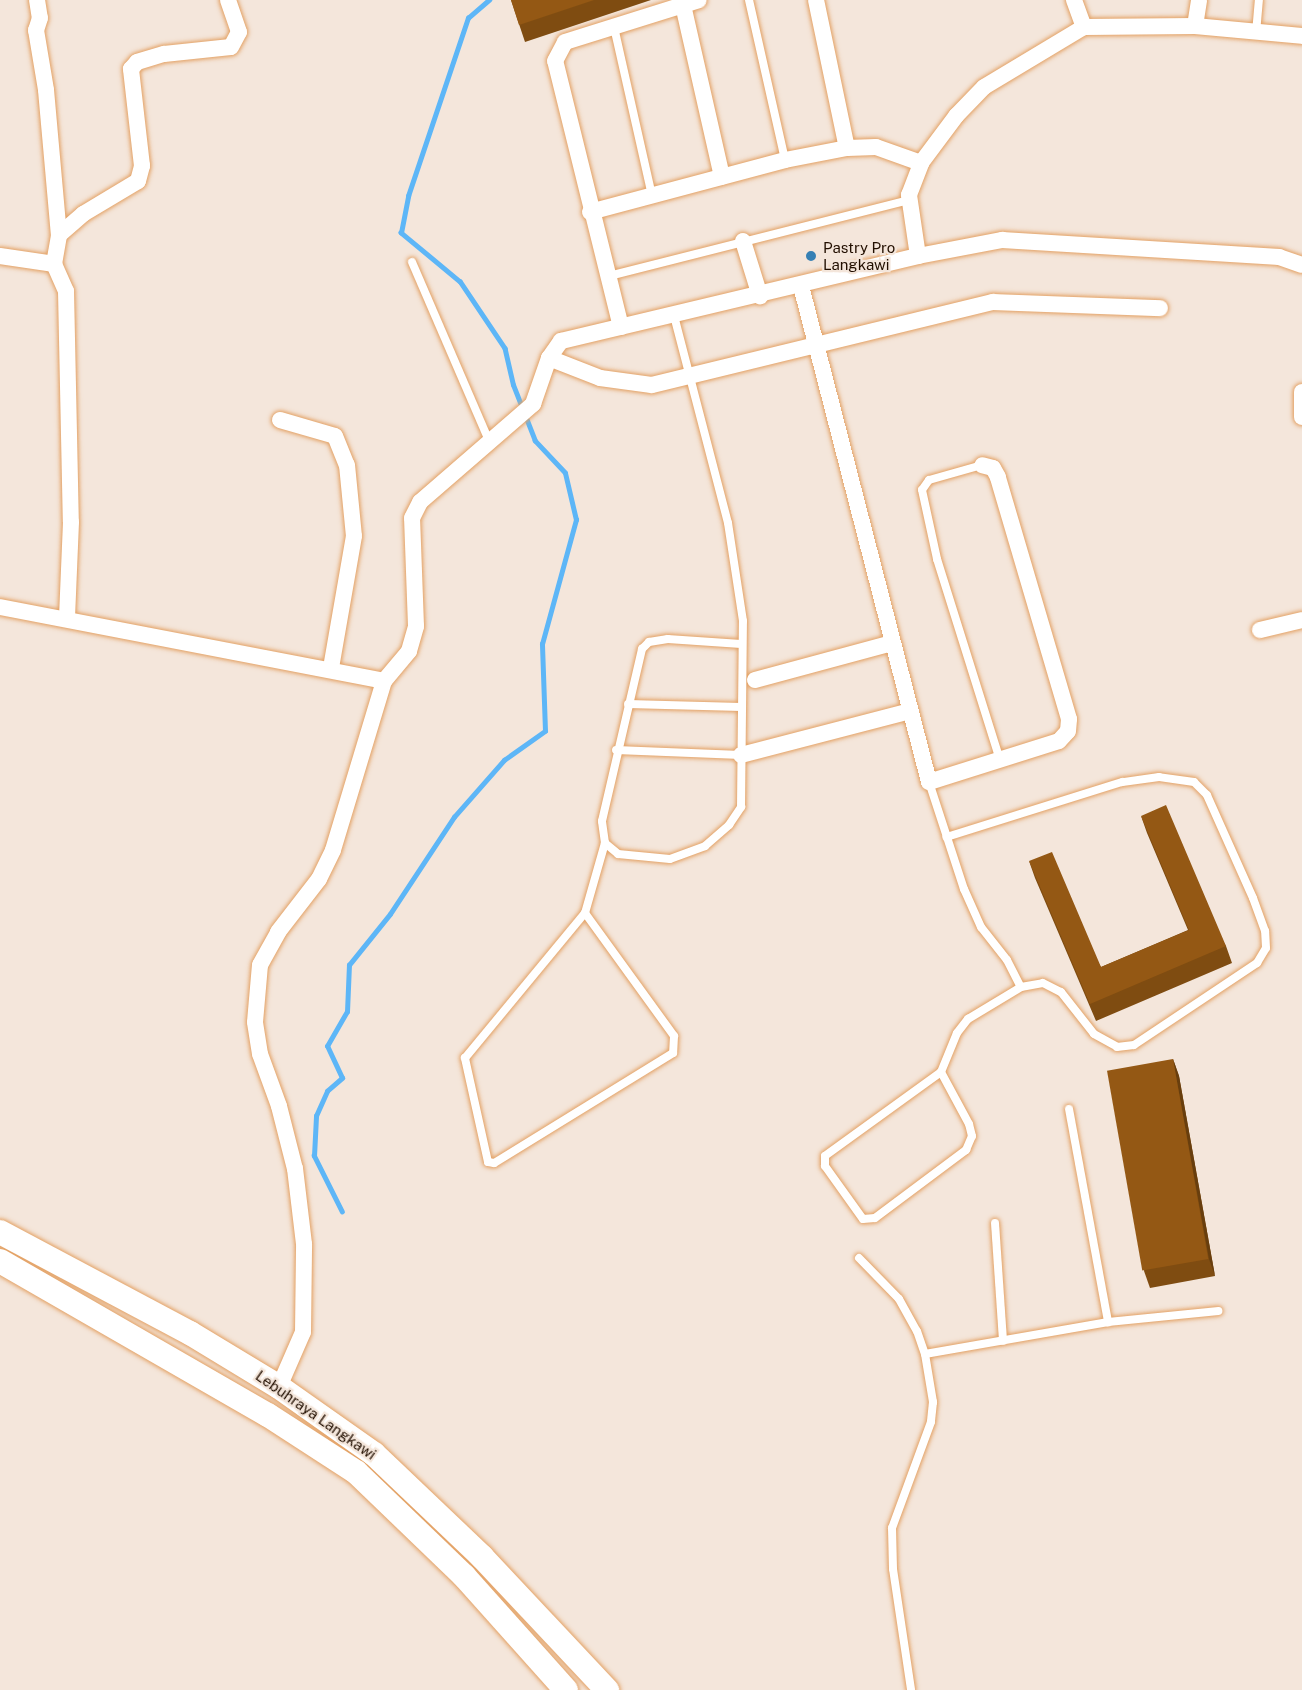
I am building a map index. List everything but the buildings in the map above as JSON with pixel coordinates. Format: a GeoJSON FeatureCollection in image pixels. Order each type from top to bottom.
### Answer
{"type":"FeatureCollection","features":[{"type":"Feature","properties":{"kind":"main road","name":"Lebuhraya Langkawi"},"geometry":{"type":"LineString","coordinates":[[0,1232],[190,1333],[279,1387],[374,1454],[482,1557],[607,1690]]}},
{"type":"Feature","properties":{"kind":"main road","name":"Lebuhraya Langkawi"},"geometry":{"type":"LineString","coordinates":[[0,1261],[249,1403],[356,1472],[464,1576],[566,1690]]}},
{"type":"Feature","properties":{"kind":"main road"},"geometry":{"type":"LineString","coordinates":[[464,1576],[482,1557]]}},
{"type":"Feature","properties":{"kind":"street"},"geometry":{"type":"LineString","coordinates":[[37,0],[40,18],[36,30],[46,90],[59,235],[54,264],[66,291],[71,522],[67,617]]}},
{"type":"Feature","properties":{"kind":"street"},"geometry":{"type":"LineString","coordinates":[[59,235],[83,214],[138,181],[142,166],[131,69],[137,62],[164,54],[231,47],[239,32],[228,0]]}},
{"type":"Feature","properties":{"kind":"street"},"geometry":{"type":"LineString","coordinates":[[621,327],[590,212],[555,61],[565,42],[699,0]]}},
{"type":"Feature","properties":{"kind":"street"},"geometry":{"type":"LineString","coordinates":[[816,0],[847,148]]}},
{"type":"Feature","properties":{"kind":"street"},"geometry":{"type":"LineString","coordinates":[[1074,0],[1084,27]]}},
{"type":"Feature","properties":{"kind":"street"},"geometry":{"type":"LineString","coordinates":[[1195,26],[1199,0]]}},
{"type":"Feature","properties":{"kind":"street"},"geometry":{"type":"LineString","coordinates":[[683,5],[722,177]]}},
{"type":"Feature","properties":{"kind":"street"},"geometry":{"type":"LineString","coordinates":[[918,256],[909,200],[921,163],[956,116],[984,87],[1084,27],[1195,26],[1302,36]]}},
{"type":"Feature","properties":{"kind":"street"},"geometry":{"type":"LineString","coordinates":[[590,212],[785,160],[847,148],[876,147],[921,163]]}},
{"type":"Feature","properties":{"kind":"street"},"geometry":{"type":"LineString","coordinates":[[279,1387],[303,1332],[304,1244],[295,1169],[279,1106],[260,1054],[255,1022],[256,982],[260,965],[278,932],[319,879],[333,850],[384,681],[409,651],[416,626],[412,518],[420,502],[533,404],[549,358],[561,341],[571,336],[760,296],[918,256],[1028,238],[1278,258],[1302,265]]}},
{"type":"Feature","properties":{"kind":"street"},"geometry":{"type":"LineString","coordinates":[[743,241],[760,296]]}},
{"type":"Feature","properties":{"kind":"street"},"geometry":{"type":"LineString","coordinates":[[0,256],[54,264]]}},
{"type":"Feature","properties":{"kind":"street"},"geometry":{"type":"LineString","coordinates":[[801,286],[814,345],[929,782],[1059,741],[1068,731],[1069,719],[998,477],[993,468],[982,465]]}},
{"type":"Feature","properties":{"kind":"street"},"geometry":{"type":"LineString","coordinates":[[549,358],[600,378],[634,385],[690,377],[1004,300],[1160,308]]}},
{"type":"Feature","properties":{"kind":"street"},"geometry":{"type":"LineString","coordinates":[[1302,392],[1302,417]]}},
{"type":"Feature","properties":{"kind":"street"},"geometry":{"type":"LineString","coordinates":[[280,420],[335,436],[347,465],[354,536],[331,668]]}},
{"type":"Feature","properties":{"kind":"street"},"geometry":{"type":"LineString","coordinates":[[0,607],[67,617],[331,668],[384,681]]}},
{"type":"Feature","properties":{"kind":"street"},"geometry":{"type":"LineString","coordinates":[[1260,630],[1302,620]]}},
{"type":"Feature","properties":{"kind":"street"},"geometry":{"type":"LineString","coordinates":[[754,680],[892,643]]}},
{"type":"Feature","properties":{"kind":"street"},"geometry":{"type":"LineString","coordinates":[[741,755],[910,711]]}},
{"type":"Feature","properties":{"kind":"lane"},"geometry":{"type":"LineString","coordinates":[[749,0],[785,160]]}},
{"type":"Feature","properties":{"kind":"lane"},"geometry":{"type":"LineString","coordinates":[[1256,33],[1259,0]]}},
{"type":"Feature","properties":{"kind":"lane"},"geometry":{"type":"LineString","coordinates":[[614,27],[652,195]]}},
{"type":"Feature","properties":{"kind":"lane"},"geometry":{"type":"LineString","coordinates":[[609,276],[909,200]]}},
{"type":"Feature","properties":{"kind":"lane"},"geometry":{"type":"LineString","coordinates":[[412,262],[489,441]]}},
{"type":"Feature","properties":{"kind":"lane"},"geometry":{"type":"LineString","coordinates":[[605,843],[618,854],[670,859],[705,846],[729,825],[741,807],[743,621],[728,523],[674,315]]}},
{"type":"Feature","properties":{"kind":"lane"},"geometry":{"type":"LineString","coordinates":[[982,465],[929,480],[922,490],[937,559],[1000,761]]}},
{"type":"Feature","properties":{"kind":"lane"},"geometry":{"type":"LineString","coordinates":[[585,913],[674,1036],[674,1053],[494,1163],[488,1162],[465,1058],[585,913],[605,843],[602,821],[616,750],[639,656],[649,642],[668,639],[741,644]]}},
{"type":"Feature","properties":{"kind":"lane"},"geometry":{"type":"LineString","coordinates":[[628,704],[741,707]]}},
{"type":"Feature","properties":{"kind":"lane"},"geometry":{"type":"LineString","coordinates":[[616,750],[741,755]]}},
{"type":"Feature","properties":{"kind":"lane"},"geometry":{"type":"LineString","coordinates":[[941,1072],[969,1124],[972,1136],[966,1150],[875,1218],[863,1219],[825,1166],[825,1156],[941,1072],[957,1033],[968,1019],[1021,987],[1043,983],[1061,992],[1094,1034],[1117,1047],[1134,1045],[1257,963],[1266,948],[1265,931],[1207,795],[1194,782],[1159,777],[1122,782],[946,837]]}},
{"type":"Feature","properties":{"kind":"lane"},"geometry":{"type":"LineString","coordinates":[[929,782],[946,837],[981,927],[1006,960],[1021,987]]}},
{"type":"Feature","properties":{"kind":"lane"},"geometry":{"type":"LineString","coordinates":[[1069,1109],[1108,1322]]}},
{"type":"Feature","properties":{"kind":"lane"},"geometry":{"type":"LineString","coordinates":[[995,1223],[1003,1341]]}},
{"type":"Feature","properties":{"kind":"lane"},"geometry":{"type":"LineString","coordinates":[[859,1258],[899,1299],[925,1354],[933,1402],[931,1422],[892,1528],[893,1569],[911,1690]]}},
{"type":"Feature","properties":{"kind":"lane"},"geometry":{"type":"LineString","coordinates":[[925,1354],[1108,1322],[1218,1311]]}},
{"type":"Feature","properties":{"kind":"waterway"},"geometry":{"type":"LineString","coordinates":[[342,1212],[314,1156],[316,1116],[327,1091],[342,1078],[327,1046],[347,1012],[349,965],[390,914],[454,817],[504,760],[545,731],[542,644],[576,520],[565,473],[535,441],[513,385],[505,349],[460,282],[401,233],[408,196],[468,18],[489,0]]}},
{"type":"Feature","properties":{"kind":"place","name":"Pastry Pro Langkawi"},"geometry":{"type":"Point","coordinates":[811,256]}}]}
